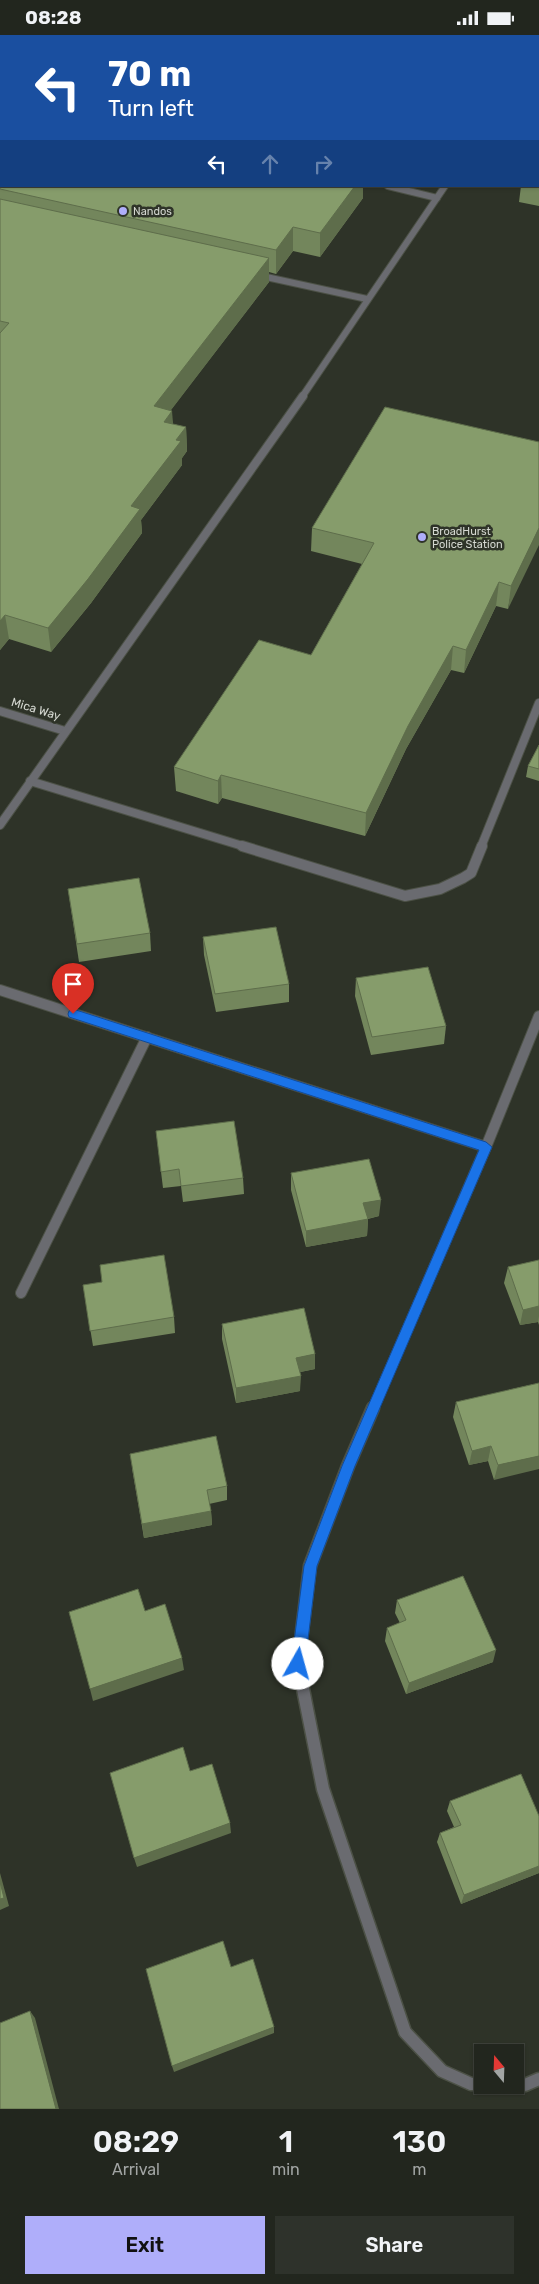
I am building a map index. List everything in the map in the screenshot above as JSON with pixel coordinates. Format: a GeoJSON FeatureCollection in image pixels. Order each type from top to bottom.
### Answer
{"type":"FeatureCollection","features":[{"type":"Feature","properties":{"kind":"street"},"geometry":{"type":"LineString","coordinates":[[392,187],[437,198]]}},
{"type":"Feature","properties":{"kind":"street"},"geometry":{"type":"LineString","coordinates":[[0,825],[310,386],[443,187]]}},
{"type":"Feature","properties":{"kind":"street"},"geometry":{"type":"LineString","coordinates":[[251,273],[367,299]]}},
{"type":"Feature","properties":{"kind":"street"},"geometry":{"type":"LineString","coordinates":[[30,781],[405,896],[424,894],[458,882],[471,873],[539,703]]}},
{"type":"Feature","properties":{"kind":"street","name":"Mica Way"},"geometry":{"type":"LineString","coordinates":[[0,711],[65,731]]}},
{"type":"Feature","properties":{"kind":"street"},"geometry":{"type":"LineString","coordinates":[[0,991],[486,1147]]}},
{"type":"Feature","properties":{"kind":"street"},"geometry":{"type":"LineString","coordinates":[[474,2084],[442,2071],[405,2032],[323,1789],[298,1664],[310,1566],[348,1466],[486,1147],[539,1016]]}},
{"type":"Feature","properties":{"kind":"street"},"geometry":{"type":"LineString","coordinates":[[21,1293],[147,1037]]}},
{"type":"Feature","properties":{"kind":"street"},"geometry":{"type":"LineString","coordinates":[[524,2085],[539,2079]]}},
{"type":"Feature","properties":{"kind":"building"},"geometry":{"type":"Polygon","coordinates":[[[0,187],[354,187],[320,233],[293,227],[276,250],[0,189],[0,187]]]}},
{"type":"Feature","properties":{"kind":"building"},"geometry":{"type":"Polygon","coordinates":[[[0,199],[269,258],[154,406],[172,411],[164,422],[186,427],[176,440],[181,441],[131,506],[140,509],[88,579],[48,628],[5,615],[0,621],[0,333],[9,323],[0,321],[0,199]]]}},
{"type":"Feature","properties":{"kind":"building"},"geometry":{"type":"Polygon","coordinates":[[[385,407],[539,442],[539,528],[511,586],[499,582],[466,650],[453,646],[408,726],[366,813],[221,775],[218,781],[174,767],[259,640],[311,655],[374,543],[312,528],[385,407]]]}},
{"type":"Feature","properties":{"kind":"building"},"geometry":{"type":"Polygon","coordinates":[[[539,745],[539,769],[528,766],[539,745]]]}},
{"type":"Feature","properties":{"kind":"building"},"geometry":{"type":"Polygon","coordinates":[[[139,878],[150,933],[77,944],[68,889],[139,878]]]}},
{"type":"Feature","properties":{"kind":"building"},"geometry":{"type":"Polygon","coordinates":[[[276,927],[289,984],[215,994],[203,937],[276,927]]]}},
{"type":"Feature","properties":{"kind":"building"},"geometry":{"type":"Polygon","coordinates":[[[428,967],[446,1026],[372,1037],[356,978],[428,967]]]}},
{"type":"Feature","properties":{"kind":"building"},"geometry":{"type":"Polygon","coordinates":[[[234,1121],[243,1178],[181,1186],[179,1169],[161,1172],[156,1131],[234,1121]]]}},
{"type":"Feature","properties":{"kind":"building"},"geometry":{"type":"Polygon","coordinates":[[[369,1159],[381,1200],[363,1203],[368,1219],[306,1231],[291,1173],[369,1159]]]}},
{"type":"Feature","properties":{"kind":"building"},"geometry":{"type":"Polygon","coordinates":[[[164,1255],[174,1317],[90,1331],[83,1285],[102,1282],[100,1265],[164,1255]]]}},
{"type":"Feature","properties":{"kind":"building"},"geometry":{"type":"Polygon","coordinates":[[[539,1260],[539,1306],[523,1310],[508,1267],[539,1260]]]}},
{"type":"Feature","properties":{"kind":"building"},"geometry":{"type":"Polygon","coordinates":[[[304,1308],[315,1354],[296,1358],[301,1376],[236,1388],[222,1324],[304,1308]]]}},
{"type":"Feature","properties":{"kind":"building"},"geometry":{"type":"Polygon","coordinates":[[[539,1383],[539,1456],[498,1465],[491,1446],[472,1451],[456,1402],[539,1383]]]}},
{"type":"Feature","properties":{"kind":"building"},"geometry":{"type":"Polygon","coordinates":[[[216,1436],[227,1486],[207,1490],[211,1511],[142,1524],[130,1454],[216,1436]]]}},
{"type":"Feature","properties":{"kind":"building"},"geometry":{"type":"Polygon","coordinates":[[[463,1576],[496,1650],[409,1683],[387,1628],[406,1620],[397,1600],[463,1576]]]}},
{"type":"Feature","properties":{"kind":"building"},"geometry":{"type":"Polygon","coordinates":[[[138,1589],[145,1611],[165,1604],[182,1658],[90,1689],[69,1612],[138,1589]]]}},
{"type":"Feature","properties":{"kind":"building"},"geometry":{"type":"Polygon","coordinates":[[[183,1747],[190,1771],[212,1764],[230,1823],[134,1858],[110,1773],[183,1747]]]}},
{"type":"Feature","properties":{"kind":"building"},"geometry":{"type":"Polygon","coordinates":[[[521,1774],[539,1816],[539,1866],[464,1895],[440,1833],[461,1825],[450,1801],[521,1774]]]}},
{"type":"Feature","properties":{"kind":"building"},"geometry":{"type":"Polygon","coordinates":[[[0,1882],[4,1898],[0,1899],[0,1882]]]}},
{"type":"Feature","properties":{"kind":"building"},"geometry":{"type":"Polygon","coordinates":[[[223,1941],[231,1967],[253,1959],[274,2027],[172,2066],[146,1969],[223,1941]]]}},
{"type":"Feature","properties":{"kind":"building"},"geometry":{"type":"Polygon","coordinates":[[[30,2011],[56,2109],[0,2109],[0,2023],[30,2011]]]}},
{"type":"Feature","properties":{"kind":"place","name":"Nandos"},"geometry":{"type":"Point","coordinates":[123,211]}},
{"type":"Feature","properties":{"kind":"place","name":"BroadHurst Police Station"},"geometry":{"type":"Point","coordinates":[422,537]}},
{"type":"Feature","properties":{"kind":"route"},"geometry":{"type":"LineString","coordinates":[[73,1014],[486,1147],[348,1466],[310,1566],[298,1664]]}}]}
